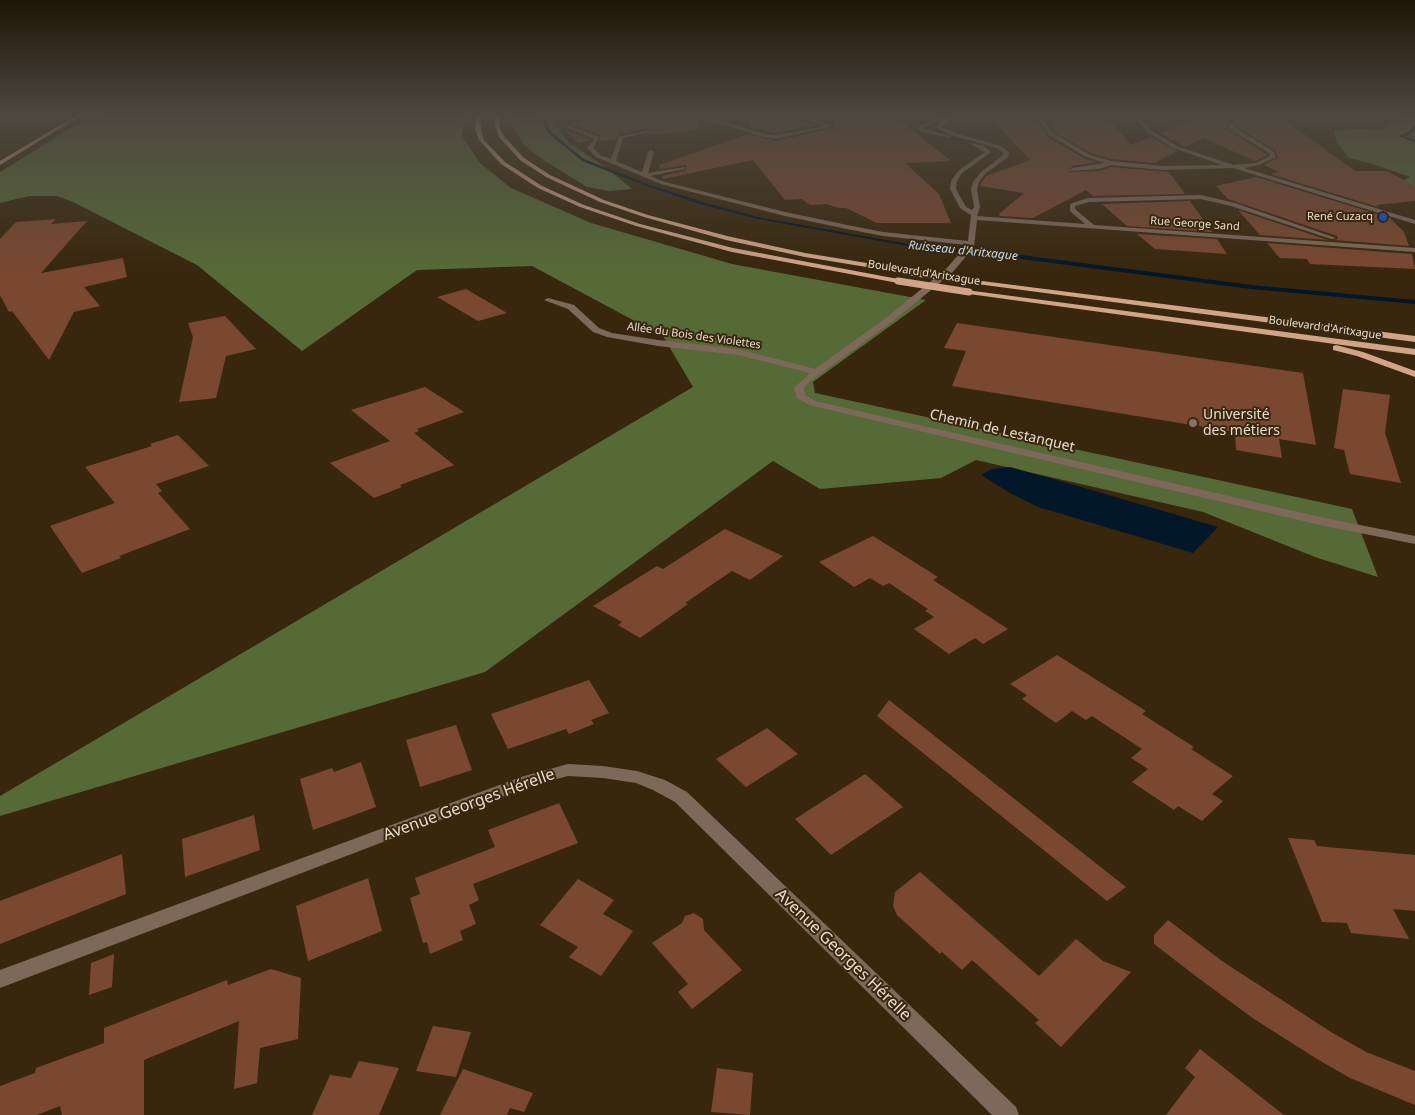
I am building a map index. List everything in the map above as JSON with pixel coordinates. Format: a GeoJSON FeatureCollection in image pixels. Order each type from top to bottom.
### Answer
{"type":"FeatureCollection","features":[{"type":"Feature","properties":{"kind":"main road","name":"Boulevard d'Aritxague"},"geometry":{"type":"LineString","coordinates":[[509,167],[540,187],[582,206],[638,225],[723,248],[804,265],[969,292],[1415,352]]}},
{"type":"Feature","properties":{"kind":"main road","name":"Boulevard d'Aritxague"},"geometry":{"type":"LineString","coordinates":[[534,167],[548,176],[602,201],[646,216],[726,238],[805,254],[977,282],[1415,339]]}},
{"type":"Feature","properties":{"kind":"main road"},"geometry":{"type":"LineString","coordinates":[[1273,333],[1360,354],[1415,374]]}},
{"type":"Feature","properties":{"kind":"street"},"geometry":{"type":"LineString","coordinates":[[625,167],[687,190],[785,214],[968,249],[977,207],[976,182],[991,167]]}},
{"type":"Feature","properties":{"kind":"street"},"geometry":{"type":"LineString","coordinates":[[644,175],[646,167]]}},
{"type":"Feature","properties":{"kind":"street"},"geometry":{"type":"LineString","coordinates":[[967,167],[960,172],[954,181],[953,189],[963,208],[974,216]]}},
{"type":"Feature","properties":{"kind":"street"},"geometry":{"type":"LineString","coordinates":[[1072,170],[1099,167]]}},
{"type":"Feature","properties":{"kind":"street"},"geometry":{"type":"LineString","coordinates":[[1153,167],[1195,167]]}},
{"type":"Feature","properties":{"kind":"street"},"geometry":{"type":"LineString","coordinates":[[1232,167],[1415,222]]}},
{"type":"Feature","properties":{"kind":"street"},"geometry":{"type":"LineString","coordinates":[[644,175],[683,168]]}},
{"type":"Feature","properties":{"kind":"street"},"geometry":{"type":"LineString","coordinates":[[1094,228],[1072,210],[1072,205],[1088,200],[1193,196],[1233,204],[1348,244]]}},
{"type":"Feature","properties":{"kind":"street","name":"Rue George Sand"},"geometry":{"type":"LineString","coordinates":[[974,216],[1094,228],[1415,250]]}},
{"type":"Feature","properties":{"kind":"street","name":"Chemin de Lestanquet"},"geometry":{"type":"LineString","coordinates":[[968,249],[949,271],[890,319],[816,372],[799,388],[800,396],[812,403],[1320,521],[1415,540]]}},
{"type":"Feature","properties":{"kind":"street","name":"Allée du Bois des Violettes"},"geometry":{"type":"LineString","coordinates":[[548,300],[571,307],[596,330],[610,335],[658,344],[738,352],[816,372]]}},
{"type":"Feature","properties":{"kind":"street","name":"Avenue Georges Hérelle"},"geometry":{"type":"LineString","coordinates":[[0,979],[527,782],[568,770],[603,772],[637,777],[659,785],[681,797],[1008,1115]]}},
{"type":"Feature","properties":{"kind":"green space"},"geometry":{"type":"Polygon","coordinates":[[[8,167],[485,167],[511,188],[591,223],[732,264],[926,300],[813,382],[815,393],[1352,509],[1378,577],[1315,557],[1203,512],[976,460],[941,478],[820,489],[773,461],[485,672],[0,816],[0,796],[693,387],[663,336],[532,266],[417,270],[302,351],[197,265],[73,202],[57,196],[29,196],[0,203],[0,172],[8,167]]]}},
{"type":"Feature","properties":{"kind":"green space"},"geometry":{"type":"Polygon","coordinates":[[[555,167],[605,167],[632,189],[609,191],[587,187],[555,167]]]}},
{"type":"Feature","properties":{"kind":"green space"},"geometry":{"type":"Polygon","coordinates":[[[1382,167],[1415,167],[1415,188],[1401,182],[1410,177],[1382,167]]]}},
{"type":"Feature","properties":{"kind":"water"},"geometry":{"type":"Polygon","coordinates":[[[1010,467],[1218,527],[1193,553],[1038,507],[981,475],[992,469],[1010,467]]]}},
{"type":"Feature","properties":{"kind":"building"},"geometry":{"type":"Polygon","coordinates":[[[687,167],[720,167],[663,179],[662,176],[685,171],[687,167]]]}},
{"type":"Feature","properties":{"kind":"building"},"geometry":{"type":"Polygon","coordinates":[[[759,167],[909,167],[939,194],[951,223],[877,223],[846,208],[827,204],[810,205],[802,199],[785,200],[759,167]]]}},
{"type":"Feature","properties":{"kind":"building"},"geometry":{"type":"Polygon","coordinates":[[[1011,167],[1071,167],[1069,172],[1099,171],[1111,167],[1169,172],[1185,194],[1093,196],[1086,190],[1033,218],[1000,216],[999,214],[1024,193],[980,186],[986,176],[1011,167]]]}},
{"type":"Feature","properties":{"kind":"building"},"geometry":{"type":"Polygon","coordinates":[[[1268,167],[1350,167],[1355,171],[1387,171],[1415,186],[1415,201],[1376,205],[1378,207],[1270,174],[1279,172],[1268,167]]]}},
{"type":"Feature","properties":{"kind":"building"},"geometry":{"type":"Polygon","coordinates":[[[1256,177],[1390,218],[1404,232],[1409,246],[1334,240],[1338,239],[1337,236],[1228,199],[1216,186],[1256,177]]]}},
{"type":"Feature","properties":{"kind":"building"},"geometry":{"type":"Polygon","coordinates":[[[1190,201],[1212,232],[1127,226],[1102,204],[1190,201]]]}},
{"type":"Feature","properties":{"kind":"building"},"geometry":{"type":"Polygon","coordinates":[[[1238,210],[1328,240],[1260,235],[1238,210]]]}},
{"type":"Feature","properties":{"kind":"building"},"geometry":{"type":"Polygon","coordinates":[[[56,219],[51,224],[87,221],[41,273],[123,258],[127,277],[84,287],[100,306],[74,312],[49,360],[12,311],[9,312],[0,295],[0,239],[16,222],[56,219]]]}},
{"type":"Feature","properties":{"kind":"building"},"geometry":{"type":"Polygon","coordinates":[[[1137,234],[1217,239],[1227,254],[1155,249],[1137,234]]]}},
{"type":"Feature","properties":{"kind":"building"},"geometry":{"type":"Polygon","coordinates":[[[1267,243],[1412,254],[1415,269],[1310,264],[1307,259],[1280,258],[1267,243]]]}},
{"type":"Feature","properties":{"kind":"building"},"geometry":{"type":"Polygon","coordinates":[[[466,289],[507,313],[478,321],[437,297],[466,289]]]}},
{"type":"Feature","properties":{"kind":"building"},"geometry":{"type":"Polygon","coordinates":[[[225,316],[256,349],[226,356],[216,398],[179,402],[193,337],[188,323],[225,316]]]}},
{"type":"Feature","properties":{"kind":"building"},"geometry":{"type":"Polygon","coordinates":[[[957,323],[1303,373],[1316,445],[1279,439],[1282,458],[1236,450],[1235,432],[952,386],[966,351],[944,348],[957,323]]]}},
{"type":"Feature","properties":{"kind":"building"},"geometry":{"type":"Polygon","coordinates":[[[425,387],[464,412],[417,429],[419,431],[414,433],[454,465],[400,485],[402,487],[374,498],[330,463],[390,441],[351,410],[425,387]]]}},
{"type":"Feature","properties":{"kind":"building"},"geometry":{"type":"Polygon","coordinates":[[[1343,389],[1390,395],[1385,433],[1401,483],[1350,474],[1344,450],[1334,448],[1343,389]]]}},
{"type":"Feature","properties":{"kind":"building"},"geometry":{"type":"Polygon","coordinates":[[[178,435],[209,466],[156,484],[162,491],[158,493],[190,529],[119,556],[121,558],[82,573],[50,526],[115,503],[85,467],[152,446],[150,444],[178,435]]]}},
{"type":"Feature","properties":{"kind":"building"},"geometry":{"type":"Polygon","coordinates":[[[725,529],[783,556],[750,580],[732,571],[685,603],[688,604],[640,638],[618,625],[622,622],[593,606],[657,566],[663,569],[725,529]]]}},
{"type":"Feature","properties":{"kind":"building"},"geometry":{"type":"Polygon","coordinates":[[[873,536],[938,577],[933,580],[1008,629],[983,644],[975,638],[949,654],[914,629],[934,617],[925,611],[928,609],[889,583],[883,586],[870,578],[854,587],[819,562],[873,536]]]}},
{"type":"Feature","properties":{"kind":"building"},"geometry":{"type":"Polygon","coordinates":[[[1057,655],[1146,711],[1142,714],[1194,747],[1191,749],[1233,776],[1212,794],[1223,801],[1202,821],[1178,806],[1174,810],[1132,782],[1148,769],[1131,758],[1142,749],[1092,716],[1086,720],[1072,711],[1056,723],[1022,699],[1027,695],[1010,684],[1057,655]]]}},
{"type":"Feature","properties":{"kind":"building"},"geometry":{"type":"Polygon","coordinates":[[[589,680],[609,713],[591,720],[594,724],[569,734],[566,729],[508,749],[491,714],[589,680]]]}},
{"type":"Feature","properties":{"kind":"building"},"geometry":{"type":"Polygon","coordinates":[[[889,700],[1126,887],[1107,901],[877,716],[889,700]]]}},
{"type":"Feature","properties":{"kind":"building"},"geometry":{"type":"Polygon","coordinates":[[[456,725],[472,770],[420,787],[406,740],[456,725]]]}},
{"type":"Feature","properties":{"kind":"building"},"geometry":{"type":"Polygon","coordinates":[[[767,728],[798,754],[746,787],[716,759],[767,728]]]}},
{"type":"Feature","properties":{"kind":"building"},"geometry":{"type":"Polygon","coordinates":[[[361,762],[376,807],[313,830],[300,779],[332,768],[334,772],[361,762]]]}},
{"type":"Feature","properties":{"kind":"building"},"geometry":{"type":"Polygon","coordinates":[[[865,774],[903,807],[831,855],[795,819],[865,774]]]}},
{"type":"Feature","properties":{"kind":"building"},"geometry":{"type":"Polygon","coordinates":[[[559,803],[578,843],[473,884],[479,900],[469,905],[476,924],[460,931],[463,940],[430,954],[427,942],[423,943],[410,898],[420,894],[415,878],[495,847],[488,830],[559,803]]]}},
{"type":"Feature","properties":{"kind":"building"},"geometry":{"type":"Polygon","coordinates":[[[254,815],[260,850],[185,877],[182,839],[254,815]]]}},
{"type":"Feature","properties":{"kind":"building"},"geometry":{"type":"Polygon","coordinates":[[[1288,838],[1314,840],[1317,846],[1415,855],[1415,911],[1393,909],[1409,939],[1351,933],[1347,923],[1322,922],[1288,838]]]}},
{"type":"Feature","properties":{"kind":"building"},"geometry":{"type":"Polygon","coordinates":[[[122,854],[126,894],[0,944],[0,901],[122,854]]]}},
{"type":"Feature","properties":{"kind":"building"},"geometry":{"type":"Polygon","coordinates":[[[920,872],[1039,976],[1076,939],[1103,961],[1131,972],[1061,1047],[1035,1023],[1039,1020],[972,960],[962,970],[942,952],[940,954],[897,915],[893,906],[895,892],[920,872]]]}},
{"type":"Feature","properties":{"kind":"building"},"geometry":{"type":"Polygon","coordinates":[[[368,878],[382,931],[308,961],[296,906],[368,878]]]}},
{"type":"Feature","properties":{"kind":"building"},"geometry":{"type":"Polygon","coordinates":[[[578,879],[614,900],[603,914],[633,931],[601,976],[569,957],[578,947],[540,925],[578,879]]]}},
{"type":"Feature","properties":{"kind":"building"},"geometry":{"type":"Polygon","coordinates":[[[694,913],[703,919],[704,930],[742,970],[692,1009],[678,992],[688,984],[652,943],[682,923],[685,916],[694,913]]]}},
{"type":"Feature","properties":{"kind":"building"},"geometry":{"type":"Polygon","coordinates":[[[1168,920],[1222,961],[1331,1032],[1366,1052],[1415,1071],[1415,1105],[1350,1078],[1317,1059],[1254,1019],[1197,977],[1154,944],[1154,935],[1168,920]]]}},
{"type":"Feature","properties":{"kind":"building"},"geometry":{"type":"Polygon","coordinates":[[[114,954],[112,987],[89,995],[91,963],[114,954]]]}},
{"type":"Feature","properties":{"kind":"building"},"geometry":{"type":"Polygon","coordinates":[[[271,969],[301,978],[298,1039],[260,1048],[257,1083],[234,1089],[239,1021],[144,1060],[144,1115],[62,1115],[60,1106],[37,1115],[0,1115],[0,1086],[35,1073],[36,1068],[104,1043],[104,1028],[227,980],[228,985],[271,969]]]}},
{"type":"Feature","properties":{"kind":"building"},"geometry":{"type":"Polygon","coordinates":[[[433,1026],[471,1032],[456,1077],[416,1071],[433,1026]]]}},
{"type":"Feature","properties":{"kind":"building"},"geometry":{"type":"Polygon","coordinates":[[[1200,1049],[1284,1115],[1166,1115],[1195,1077],[1185,1068],[1200,1049]]]}},
{"type":"Feature","properties":{"kind":"building"},"geometry":{"type":"Polygon","coordinates":[[[359,1061],[399,1068],[379,1115],[312,1115],[330,1075],[351,1078],[359,1061]]]}},
{"type":"Feature","properties":{"kind":"building"},"geometry":{"type":"Polygon","coordinates":[[[717,1068],[753,1073],[750,1115],[711,1112],[717,1068]]]}},
{"type":"Feature","properties":{"kind":"building"},"geometry":{"type":"Polygon","coordinates":[[[463,1069],[533,1093],[524,1112],[510,1108],[507,1115],[440,1115],[463,1069]]]}},
{"type":"Feature","properties":{"kind":"waterway","name":"Ruisseau d'Aritxague"},"geometry":{"type":"LineString","coordinates":[[601,167],[701,203],[758,218],[930,249],[983,252],[1251,287],[1415,302]]}},
{"type":"Feature","properties":{"kind":"place","name":"René Cuzacq"},"geometry":{"type":"Point","coordinates":[1383,217]}},
{"type":"Feature","properties":{"kind":"place","name":"Université des métiers"},"geometry":{"type":"Point","coordinates":[1193,423]}}]}
